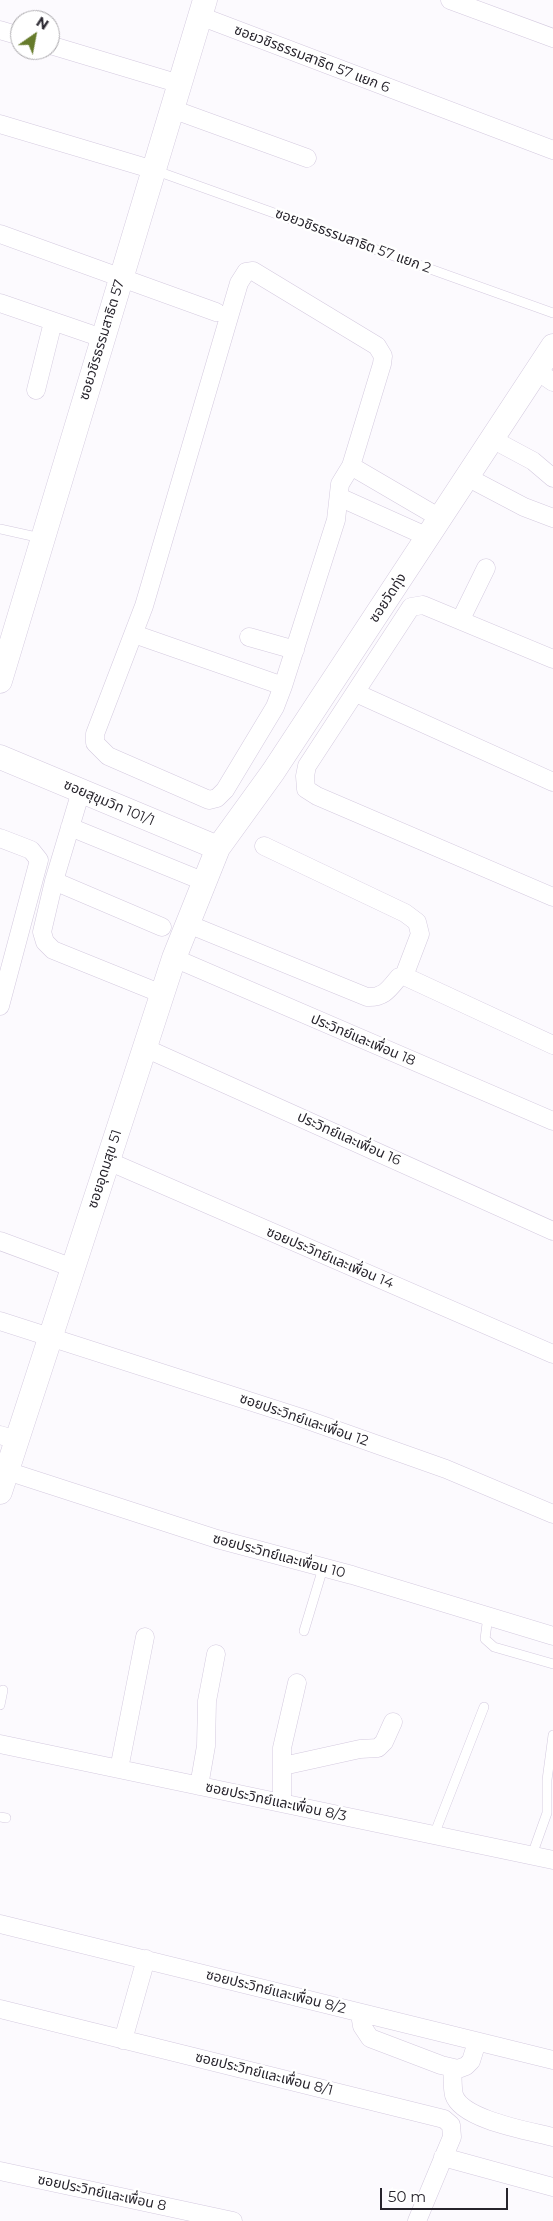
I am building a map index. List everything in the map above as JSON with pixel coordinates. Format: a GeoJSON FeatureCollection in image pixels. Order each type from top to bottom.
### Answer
{"type":"FeatureCollection","features":[{"type":"Feature","properties":{"kind":"street"},"geometry":{"type":"LineString","coordinates":[[457,2],[553,38]]}},
{"type":"Feature","properties":{"kind":"street","name":"ซอยวชิรธรรมสาธิต 57"},"geometry":{"type":"LineString","coordinates":[[0,681],[203,8]]}},
{"type":"Feature","properties":{"kind":"street","name":"ซอยวชิรธรรมสาธิต 57 แยก 6"},"geometry":{"type":"LineString","coordinates":[[203,8],[424,101],[553,150]]}},
{"type":"Feature","properties":{"kind":"street"},"geometry":{"type":"LineString","coordinates":[[60,48],[180,84]]}},
{"type":"Feature","properties":{"kind":"street"},"geometry":{"type":"LineString","coordinates":[[172,110],[307,158]]}},
{"type":"Feature","properties":{"kind":"street"},"geometry":{"type":"LineString","coordinates":[[0,124],[154,170]]}},
{"type":"Feature","properties":{"kind":"street"},"geometry":{"type":"LineString","coordinates":[[0,234],[216,312]]}},
{"type":"Feature","properties":{"kind":"street"},"geometry":{"type":"LineString","coordinates":[[253,271],[268,279],[377,346],[381,351],[382,364],[351,466],[340,484],[339,496],[336,520],[283,686],[275,706],[225,790],[217,798],[209,800],[108,756],[95,743],[95,734],[134,634],[239,283],[246,272],[253,271]]}},
{"type":"Feature","properties":{"kind":"street"},"geometry":{"type":"LineString","coordinates":[[0,303],[102,338]]}},
{"type":"Feature","properties":{"kind":"street"},"geometry":{"type":"LineString","coordinates":[[36,390],[53,322]]}},
{"type":"Feature","properties":{"kind":"street","name":"ซอยวัดทุ่ง"},"geometry":{"type":"LineString","coordinates":[[218,848],[273,772],[492,439],[545,376],[553,346]]}},
{"type":"Feature","properties":{"kind":"street"},"geometry":{"type":"LineString","coordinates":[[492,439],[533,461],[553,478]]}},
{"type":"Feature","properties":{"kind":"street"},"geometry":{"type":"LineString","coordinates":[[351,466],[434,527]]}},
{"type":"Feature","properties":{"kind":"street"},"geometry":{"type":"LineString","coordinates":[[467,477],[524,507],[553,518]]}},
{"type":"Feature","properties":{"kind":"street"},"geometry":{"type":"LineString","coordinates":[[339,496],[434,527]]}},
{"type":"Feature","properties":{"kind":"street"},"geometry":{"type":"LineString","coordinates":[[461,619],[486,568]]}},
{"type":"Feature","properties":{"kind":"street"},"geometry":{"type":"LineString","coordinates":[[553,659],[461,619],[423,605],[411,607],[307,766],[305,776],[306,789],[325,800],[553,897]]}},
{"type":"Feature","properties":{"kind":"street"},"geometry":{"type":"LineString","coordinates":[[134,634],[283,686]]}},
{"type":"Feature","properties":{"kind":"street"},"geometry":{"type":"LineString","coordinates":[[250,637],[295,650]]}},
{"type":"Feature","properties":{"kind":"street"},"geometry":{"type":"LineString","coordinates":[[356,693],[553,782]]}},
{"type":"Feature","properties":{"kind":"street","name":"ซอยสุขุมวิท 101/1"},"geometry":{"type":"LineString","coordinates":[[0,757],[218,848]]}},
{"type":"Feature","properties":{"kind":"street"},"geometry":{"type":"LineString","coordinates":[[80,791],[54,881],[42,932],[45,942],[53,950],[162,994]]}},
{"type":"Feature","properties":{"kind":"street"},"geometry":{"type":"LineString","coordinates":[[70,827],[205,882]]}},
{"type":"Feature","properties":{"kind":"street"},"geometry":{"type":"LineString","coordinates":[[0,838],[31,850],[39,860],[0,1006]]}},
{"type":"Feature","properties":{"kind":"street"},"geometry":{"type":"LineString","coordinates":[[264,846],[405,913],[417,922],[420,934],[404,976]]}},
{"type":"Feature","properties":{"kind":"street","name":"ซอยอุดมสุข 51"},"geometry":{"type":"LineString","coordinates":[[3,1482],[9,1438],[51,1337],[174,958],[218,848]]}},
{"type":"Feature","properties":{"kind":"street"},"geometry":{"type":"LineString","coordinates":[[54,881],[162,927]]}},
{"type":"Feature","properties":{"kind":"street"},"geometry":{"type":"LineString","coordinates":[[188,924],[367,997],[376,998],[387,993],[399,977],[404,976],[553,1045]]}},
{"type":"Feature","properties":{"kind":"street","name":"ประวิทย์และเพื่อน 18"},"geometry":{"type":"LineString","coordinates":[[174,958],[553,1121]]}},
{"type":"Feature","properties":{"kind":"street","name":"ประวิทย์และเพื่อน 16"},"geometry":{"type":"LineString","coordinates":[[145,1048],[553,1231]]}},
{"type":"Feature","properties":{"kind":"street","name":"ซอยประวิทย์และเพื่อน 14"},"geometry":{"type":"LineString","coordinates":[[108,1161],[553,1354]]}},
{"type":"Feature","properties":{"kind":"street"},"geometry":{"type":"LineString","coordinates":[[0,1241],[73,1268]]}},
{"type":"Feature","properties":{"kind":"street","name":"ซอยประวิทย์และเพื่อน 12"},"geometry":{"type":"LineString","coordinates":[[0,1321],[302,1418],[446,1469],[553,1514]]}},
{"type":"Feature","properties":{"kind":"street","name":"ซอยประวิทย์และเพื่อน 10"},"geometry":{"type":"LineString","coordinates":[[3,1482],[323,1568],[553,1636]]}},
{"type":"Feature","properties":{"kind":"street"},"geometry":{"type":"LineString","coordinates":[[119,1769],[145,1637]]}},
{"type":"Feature","properties":{"kind":"street"},"geometry":{"type":"LineString","coordinates":[[199,1786],[206,1746],[207,1701],[216,1654]]}},
{"type":"Feature","properties":{"kind":"street"},"geometry":{"type":"LineString","coordinates":[[282,1803],[282,1748],[297,1683]]}},
{"type":"Feature","properties":{"kind":"street"},"geometry":{"type":"LineString","coordinates":[[283,1766],[360,1749],[378,1748],[384,1742],[393,1722]]}},
{"type":"Feature","properties":{"kind":"street","name":"ซอยประวิทย์และเพื่อน 8/3"},"geometry":{"type":"LineString","coordinates":[[0,1744],[553,1860]]}},
{"type":"Feature","properties":{"kind":"street","name":"ซอยประวิทย์และเพื่อน 8/2"},"geometry":{"type":"LineString","coordinates":[[0,1924],[553,2060]]}},
{"type":"Feature","properties":{"kind":"street"},"geometry":{"type":"LineString","coordinates":[[123,2040],[146,1960]]}},
{"type":"Feature","properties":{"kind":"street","name":"ซอยประวิทย์และเพื่อน 8/1"},"geometry":{"type":"LineString","coordinates":[[0,2009],[437,2116],[451,2125],[452,2137],[417,2221]]}},
{"type":"Feature","properties":{"kind":"street"},"geometry":{"type":"LineString","coordinates":[[360,2014],[362,2026],[370,2038],[452,2068],[466,2066],[471,2061],[477,2042]]}},
{"type":"Feature","properties":{"kind":"street"},"geometry":{"type":"LineString","coordinates":[[452,2068],[455,2096],[467,2109],[488,2120],[553,2137]]}},
{"type":"Feature","properties":{"kind":"street"},"geometry":{"type":"LineString","coordinates":[[443,2157],[553,2187]]}},
{"type":"Feature","properties":{"kind":"street","name":"ซอยประวิทย์และเพื่อน 8"},"geometry":{"type":"LineString","coordinates":[[0,2171],[234,2221]]}},
{"type":"Feature","properties":{"kind":"lane","name":"ซอยวชิรธรรมสาธิต 57 แยก 2"},"geometry":{"type":"LineString","coordinates":[[154,170],[553,313]]}},
{"type":"Feature","properties":{"kind":"lane"},"geometry":{"type":"LineString","coordinates":[[0,529],[42,539]]}},
{"type":"Feature","properties":{"kind":"lane"},"geometry":{"type":"LineString","coordinates":[[304,1631],[323,1568]]}},
{"type":"Feature","properties":{"kind":"lane"},"geometry":{"type":"LineString","coordinates":[[488,1616],[485,1639],[494,1647],[553,1664]]}},
{"type":"Feature","properties":{"kind":"lane"},"geometry":{"type":"LineString","coordinates":[[0,1705],[4,1690]]}},
{"type":"Feature","properties":{"kind":"lane"},"geometry":{"type":"LineString","coordinates":[[434,1835],[484,1707]]}},
{"type":"Feature","properties":{"kind":"lane"},"geometry":{"type":"LineString","coordinates":[[532,1855],[547,1813],[547,1780],[553,1735]]}}]}
